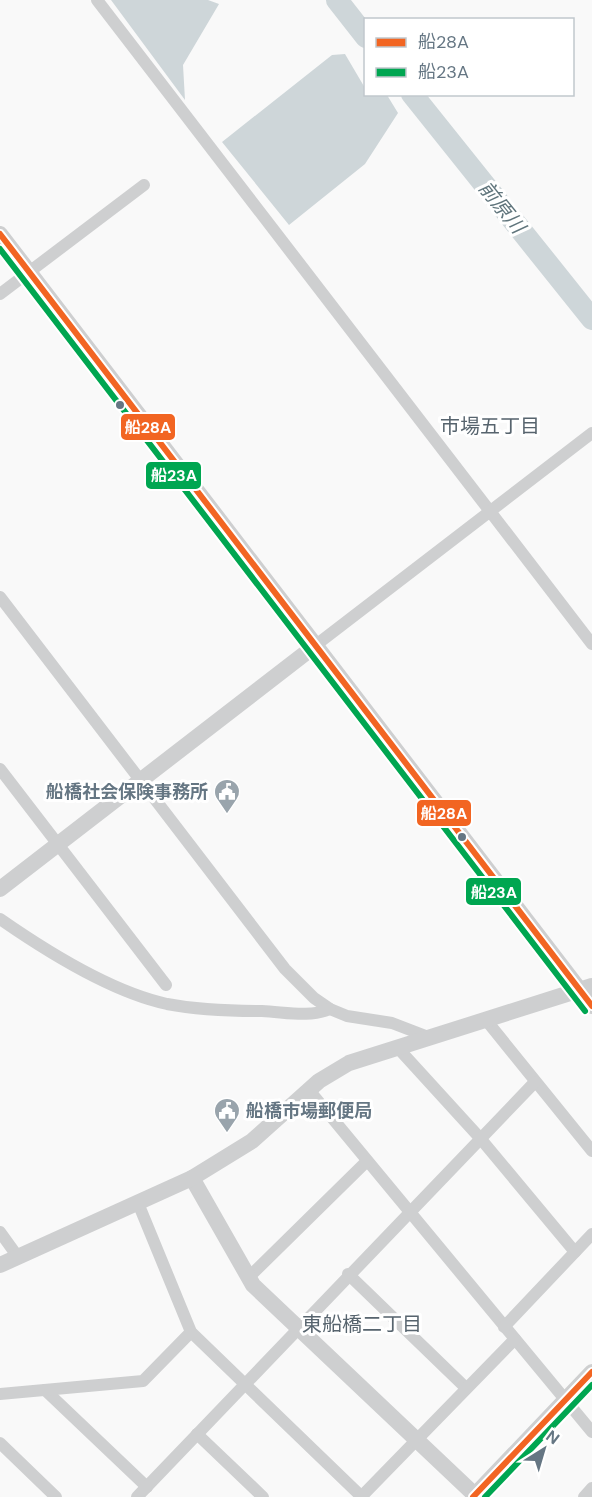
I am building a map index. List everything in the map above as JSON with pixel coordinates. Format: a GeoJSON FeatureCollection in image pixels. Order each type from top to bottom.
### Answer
{"type":"FeatureCollection","features":[{"type":"Feature","properties":{"kind":"street"},"geometry":{"type":"LineString","coordinates":[[97,0],[592,644]]}},
{"type":"Feature","properties":{"kind":"street"},"geometry":{"type":"LineString","coordinates":[[0,294],[144,185]]}},
{"type":"Feature","properties":{"kind":"street"},"geometry":{"type":"LineString","coordinates":[[0,234],[316,645],[585,987],[592,1006]]}},
{"type":"Feature","properties":{"kind":"street"},"geometry":{"type":"LineString","coordinates":[[0,889],[592,434]]}},
{"type":"Feature","properties":{"kind":"street"},"geometry":{"type":"LineString","coordinates":[[0,597],[285,969],[314,998],[330,1009],[347,1016],[392,1023],[432,1038]]}},
{"type":"Feature","properties":{"kind":"street"},"geometry":{"type":"LineString","coordinates":[[0,769],[166,985]]}},
{"type":"Feature","properties":{"kind":"street"},"geometry":{"type":"LineString","coordinates":[[0,920],[44,949],[116,985],[165,1003],[223,1012],[315,1015],[330,1009]]}},
{"type":"Feature","properties":{"kind":"street"},"geometry":{"type":"LineString","coordinates":[[0,1265],[192,1178],[252,1141],[309,1090],[349,1063],[585,987]]}},
{"type":"Feature","properties":{"kind":"street"},"geometry":{"type":"LineString","coordinates":[[486,1020],[592,1150]]}},
{"type":"Feature","properties":{"kind":"street"},"geometry":{"type":"LineString","coordinates":[[397,1047],[480,1138],[575,1252]]}},
{"type":"Feature","properties":{"kind":"street"},"geometry":{"type":"LineString","coordinates":[[137,1497],[348,1274],[535,1082]]}},
{"type":"Feature","properties":{"kind":"street"},"geometry":{"type":"LineString","coordinates":[[309,1090],[592,1432]]}},
{"type":"Feature","properties":{"kind":"street"},"geometry":{"type":"LineString","coordinates":[[248,1278],[367,1161]]}},
{"type":"Feature","properties":{"kind":"street"},"geometry":{"type":"LineString","coordinates":[[192,1178],[248,1278],[475,1496],[592,1372]]}},
{"type":"Feature","properties":{"kind":"street"},"geometry":{"type":"LineString","coordinates":[[138,1203],[191,1332],[362,1497],[514,1338]]}},
{"type":"Feature","properties":{"kind":"street"},"geometry":{"type":"LineString","coordinates":[[0,1232],[18,1257]]}},
{"type":"Feature","properties":{"kind":"street"},"geometry":{"type":"LineString","coordinates":[[504,1327],[592,1234]]}},
{"type":"Feature","properties":{"kind":"street"},"geometry":{"type":"LineString","coordinates":[[348,1274],[466,1388]]}},
{"type":"Feature","properties":{"kind":"street"},"geometry":{"type":"LineString","coordinates":[[0,1394],[143,1381],[191,1332]]}},
{"type":"Feature","properties":{"kind":"street"},"geometry":{"type":"LineString","coordinates":[[45,1390],[147,1487]]}},
{"type":"Feature","properties":{"kind":"street"},"geometry":{"type":"LineString","coordinates":[[197,1434],[256,1495]]}},
{"type":"Feature","properties":{"kind":"street"},"geometry":{"type":"LineString","coordinates":[[0,1443],[57,1497]]}},
{"type":"Feature","properties":{"kind":"street"},"geometry":{"type":"LineString","coordinates":[[584,1497],[592,1488]]}},
{"type":"Feature","properties":{"kind":"shaded area"},"geometry":{"type":"Polygon","coordinates":[[[111,0],[208,0],[219,4],[183,65],[185,100],[111,0]]]}},
{"type":"Feature","properties":{"kind":"shaded area"},"geometry":{"type":"Polygon","coordinates":[[[345,54],[364,86],[364,96],[388,96],[398,113],[365,164],[289,225],[222,142],[332,55],[345,54]]]}},
{"type":"Feature","properties":{"kind":"waterway","name":"前原川"},"geometry":{"type":"LineString","coordinates":[[337,0],[364,34]]}},
{"type":"Feature","properties":{"kind":"waterway","name":"前原川"},"geometry":{"type":"LineString","coordinates":[[414,96],[592,319]]}},
{"type":"Feature","properties":{"kind":"transit line","name":"船28A"},"geometry":{"type":"LineString","coordinates":[[0,234],[592,1006]]}},
{"type":"Feature","properties":{"kind":"transit line","name":"船23A"},"geometry":{"type":"LineString","coordinates":[[0,249],[585,1011]]}},
{"type":"Feature","properties":{"kind":"transit line","name":"船28A"},"geometry":{"type":"LineString","coordinates":[[473,1497],[592,1372]]}},
{"type":"Feature","properties":{"kind":"transit line","name":"船23A"},"geometry":{"type":"LineString","coordinates":[[485,1497],[592,1385]]}},
{"type":"Feature","properties":{"kind":"place","name":"船橋社会保険事務所"},"geometry":{"type":"Point","coordinates":[227,815]}},
{"type":"Feature","properties":{"kind":"place","name":"船橋市場郵便局"},"geometry":{"type":"Point","coordinates":[227,1134]}},
{"type":"Feature","properties":{"kind":"district","name":"市場五丁目"},"geometry":{"type":"Point","coordinates":[490,426]}},
{"type":"Feature","properties":{"kind":"district","name":"東船橋二丁目"},"geometry":{"type":"Point","coordinates":[362,1324]}}]}
